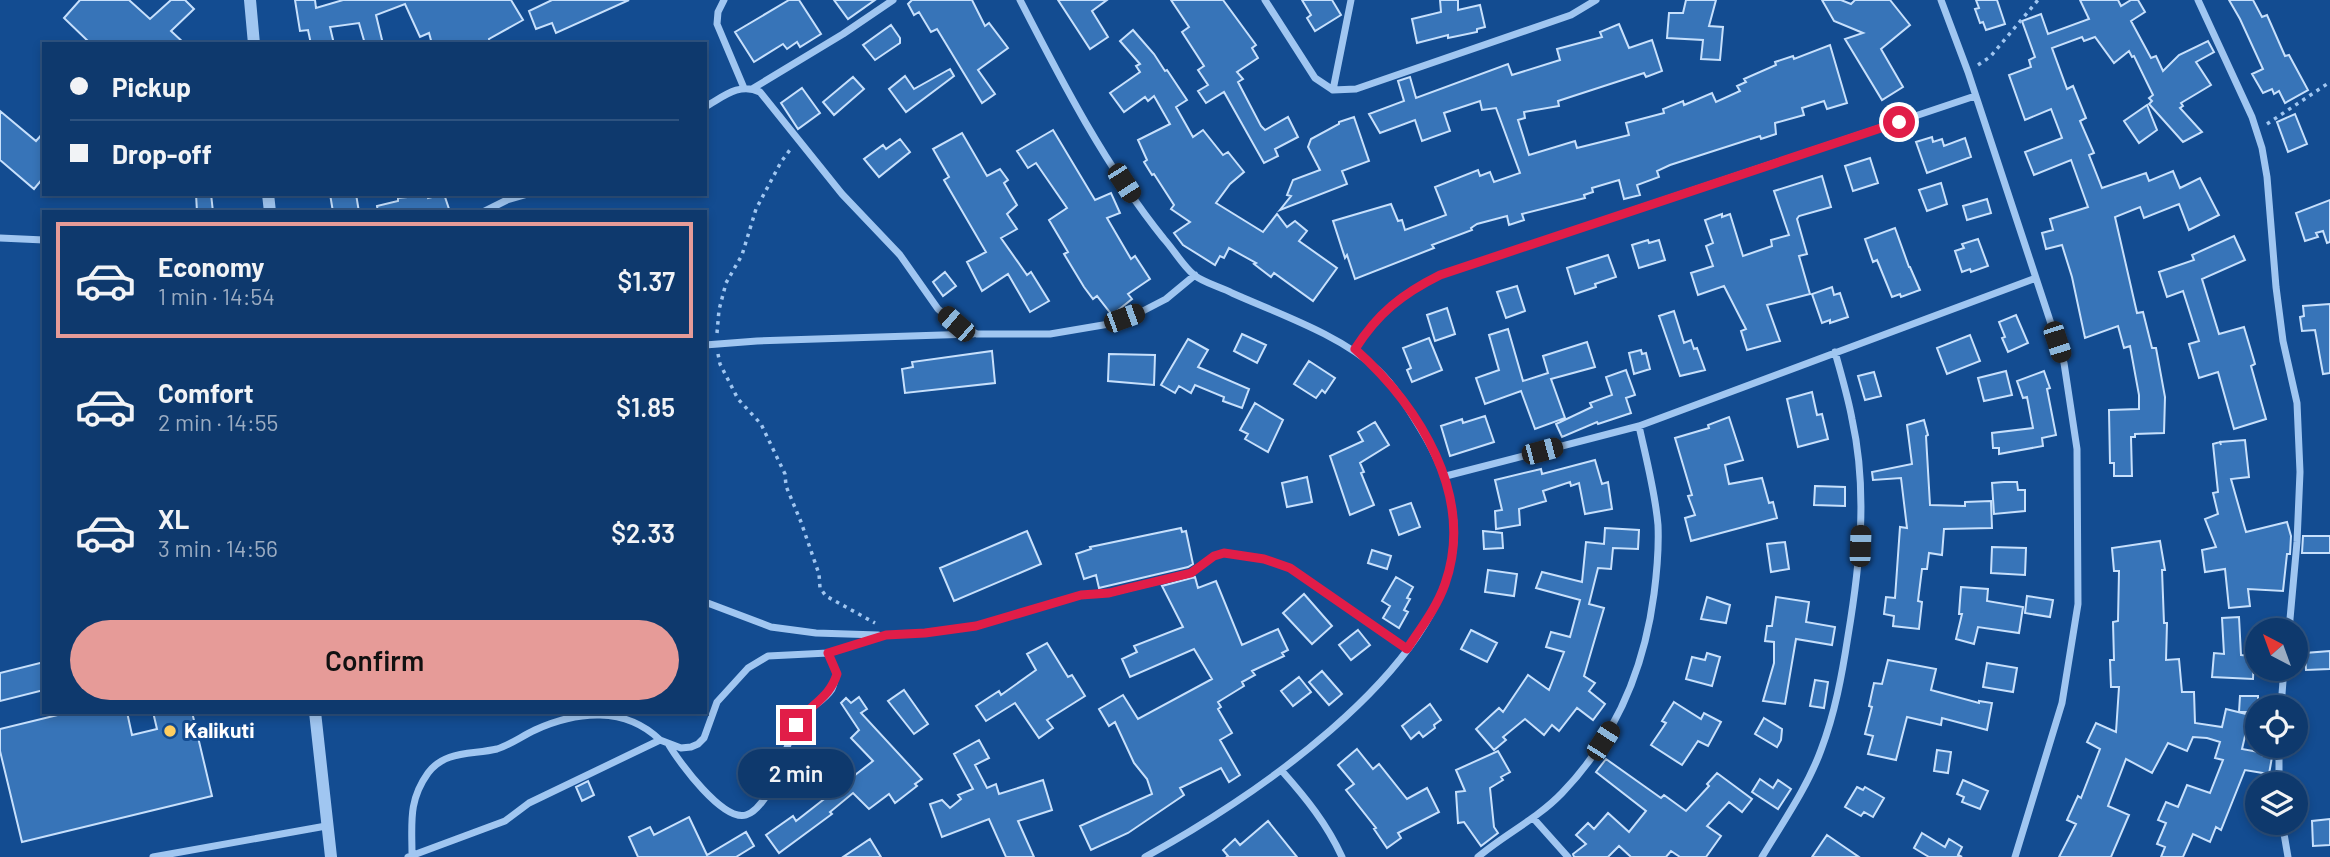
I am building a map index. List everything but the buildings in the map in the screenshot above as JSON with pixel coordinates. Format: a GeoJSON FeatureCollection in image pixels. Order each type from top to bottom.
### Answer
{"type":"FeatureCollection","features":[{"type":"Feature","properties":{"kind":"street"},"geometry":{"type":"LineString","coordinates":[[250,0],[254,42]]}},
{"type":"Feature","properties":{"kind":"street"},"geometry":{"type":"LineString","coordinates":[[724,0],[718,12],[718,24],[748,88],[766,99],[842,194],[900,256],[938,309],[956,324],[977,334]]}},
{"type":"Feature","properties":{"kind":"street"},"geometry":{"type":"LineString","coordinates":[[707,106],[733,91],[748,88],[842,34],[893,0]]}},
{"type":"Feature","properties":{"kind":"street"},"geometry":{"type":"LineString","coordinates":[[1020,0],[1077,108],[1144,214],[1195,275],[1355,349],[1381,373],[1404,402],[1428,441],[1446,476],[1453,511],[1453,550],[1445,584],[1429,616],[1407,649],[1378,682],[1330,732],[1282,771],[1170,844],[1145,857]]}},
{"type":"Feature","properties":{"kind":"street"},"geometry":{"type":"LineString","coordinates":[[1265,0],[1315,78],[1334,90],[1356,89],[1571,15],[1596,0]]}},
{"type":"Feature","properties":{"kind":"street"},"geometry":{"type":"LineString","coordinates":[[1334,90],[1351,0]]}},
{"type":"Feature","properties":{"kind":"street"},"geometry":{"type":"LineString","coordinates":[[1941,0],[1968,72],[2064,363],[2077,449],[2078,604],[2063,703],[2015,857]]}},
{"type":"Feature","properties":{"kind":"street"},"geometry":{"type":"LineString","coordinates":[[2198,0],[2256,130],[2267,177],[2283,341],[2297,403],[2300,472],[2290,618]]}},
{"type":"Feature","properties":{"kind":"street"},"geometry":{"type":"LineString","coordinates":[[1355,349],[1390,306],[1411,290],[1440,275],[1975,96]]}},
{"type":"Feature","properties":{"kind":"street"},"geometry":{"type":"LineString","coordinates":[[487,210],[521,196]]}},
{"type":"Feature","properties":{"kind":"street"},"geometry":{"type":"LineString","coordinates":[[0,239],[42,240]]}},
{"type":"Feature","properties":{"kind":"street"},"geometry":{"type":"LineString","coordinates":[[707,345],[977,334],[1050,334],[1108,324],[1139,313],[1166,299],[1195,275]]}},
{"type":"Feature","properties":{"kind":"street"},"geometry":{"type":"LineString","coordinates":[[1446,476],[1639,426],[2036,278]]}},
{"type":"Feature","properties":{"kind":"street"},"geometry":{"type":"LineString","coordinates":[[1762,857],[1801,793],[1820,752],[1837,702],[1854,597],[1861,524],[1858,465],[1853,421],[1835,352]]}},
{"type":"Feature","properties":{"kind":"street"},"geometry":{"type":"LineString","coordinates":[[1478,857],[1534,819],[1590,761],[1616,721],[1638,670],[1650,620],[1657,567],[1658,526],[1652,481],[1639,426]]}},
{"type":"Feature","properties":{"kind":"street"},"geometry":{"type":"LineString","coordinates":[[707,603],[771,627],[816,633],[925,633],[976,626],[1081,595],[1109,593],[1191,573],[1214,556],[1224,553],[1264,559],[1290,568],[1407,649]]}},
{"type":"Feature","properties":{"kind":"street"},"geometry":{"type":"LineString","coordinates":[[660,740],[529,803],[505,821],[410,856],[411,806],[428,773],[453,755],[497,749],[536,730],[590,714],[625,719],[646,728],[669,745],[691,747],[704,738],[717,702],[757,661],[768,656],[828,653],[886,635]]}},
{"type":"Feature","properties":{"kind":"street"},"geometry":{"type":"LineString","coordinates":[[669,745],[693,780],[723,807],[738,815],[746,815],[759,806],[772,788],[796,725],[805,712],[832,690],[837,674],[828,653]]}},
{"type":"Feature","properties":{"kind":"street"},"geometry":{"type":"LineString","coordinates":[[315,714],[331,857]]}},
{"type":"Feature","properties":{"kind":"street"},"geometry":{"type":"LineString","coordinates":[[1282,771],[1313,806],[1330,831],[1342,857]]}},
{"type":"Feature","properties":{"kind":"street"},"geometry":{"type":"LineString","coordinates":[[1534,819],[1568,857]]}},
{"type":"Feature","properties":{"kind":"street"},"geometry":{"type":"LineString","coordinates":[[153,857],[326,825]]}},
{"type":"Feature","properties":{"kind":"street"},"geometry":{"type":"LineString","coordinates":[[2284,835],[2288,857]]}},
{"type":"Feature","properties":{"kind":"path"},"geometry":{"type":"LineString","coordinates":[[1968,72],[1990,57],[2038,0]]}},
{"type":"Feature","properties":{"kind":"path"},"geometry":{"type":"LineString","coordinates":[[2256,130],[2330,82]]}},
{"type":"Feature","properties":{"kind":"path"},"geometry":{"type":"LineString","coordinates":[[797,140],[781,162],[757,209],[741,255],[726,283],[719,310],[716,343],[720,364],[738,399],[761,424],[785,474],[786,486],[801,522],[820,588],[826,596],[876,624],[886,635]]}},
{"type":"Feature","properties":{"kind":"place","name":"Kalikuti"},"geometry":{"type":"Point","coordinates":[170,731]}},
{"type":"Feature","properties":{"kind":"route"},"geometry":{"type":"LineString","coordinates":[[796,725],[805,712],[832,690],[837,674],[828,653],[886,635],[976,626],[1081,595],[1109,593],[1191,573],[1214,556],[1224,553],[1264,559],[1290,568],[1407,649],[1435,606],[1445,584],[1453,550],[1453,511],[1446,476],[1428,441],[1404,402],[1381,373],[1355,349],[1378,318],[1411,290],[1440,275],[1899,122]]}}]}
